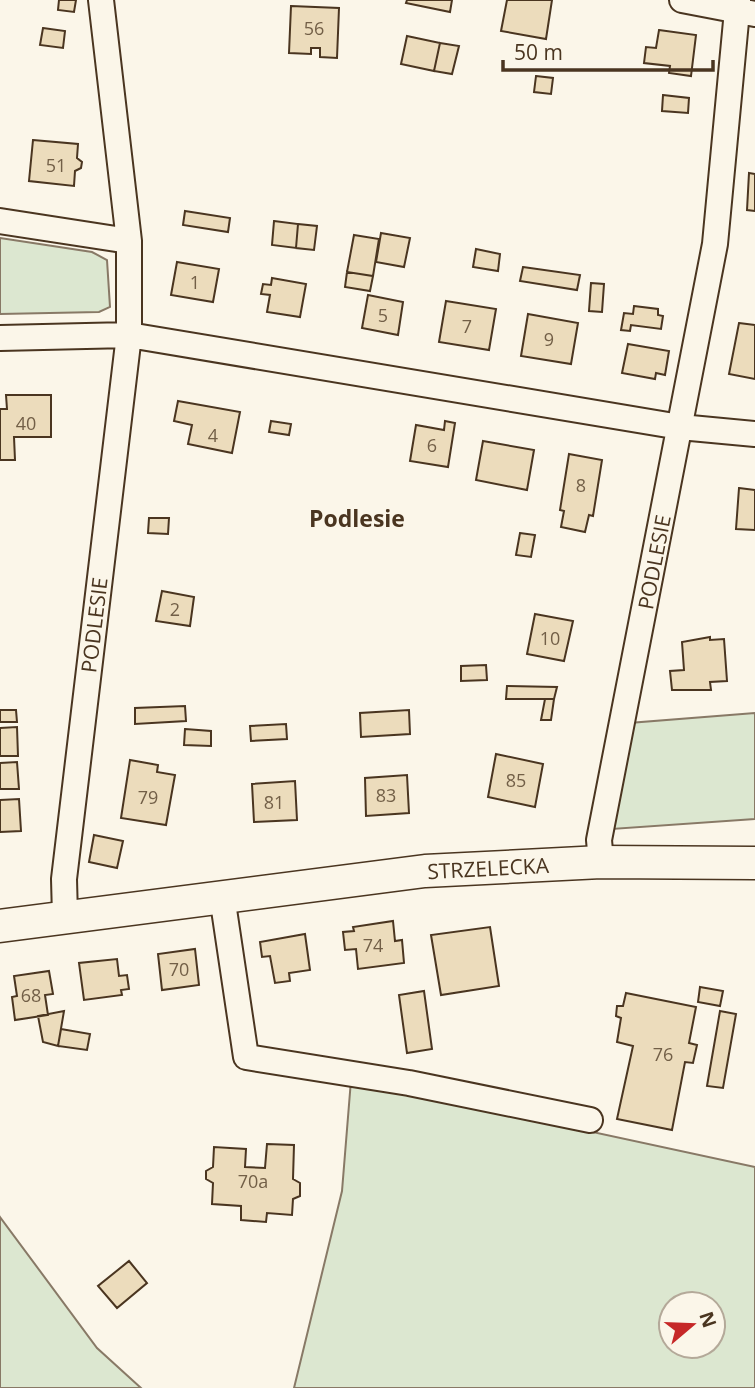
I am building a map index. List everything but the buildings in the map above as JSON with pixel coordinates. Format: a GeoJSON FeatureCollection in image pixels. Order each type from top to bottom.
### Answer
{"type":"FeatureCollection","features":[{"type":"Feature","properties":{"kind":"street","name":"PODLESIE"},"geometry":{"type":"LineString","coordinates":[[65,916],[64,879],[129,335],[129,241],[101,0]]}},
{"type":"Feature","properties":{"kind":"street"},"geometry":{"type":"LineString","coordinates":[[682,0],[743,8]]}},
{"type":"Feature","properties":{"kind":"street","name":"PODLESIE"},"geometry":{"type":"LineString","coordinates":[[601,862],[599,840],[715,244],[743,8]]}},
{"type":"Feature","properties":{"kind":"street"},"geometry":{"type":"LineString","coordinates":[[0,221],[129,241]]}},
{"type":"Feature","properties":{"kind":"street"},"geometry":{"type":"LineString","coordinates":[[0,338],[129,335],[680,427],[755,434]]}},
{"type":"Feature","properties":{"kind":"street","name":"STRZELECKA"},"geometry":{"type":"LineString","coordinates":[[0,926],[425,871],[601,862],[755,863]]}},
{"type":"Feature","properties":{"kind":"street"},"geometry":{"type":"LineString","coordinates":[[222,896],[246,1057],[409,1083],[590,1120]]}},
{"type":"Feature","properties":{"kind":"green space"},"geometry":{"type":"Polygon","coordinates":[[[0,238],[92,252],[107,260],[110,307],[99,312],[0,314],[0,238]]]}},
{"type":"Feature","properties":{"kind":"green space"},"geometry":{"type":"Polygon","coordinates":[[[755,713],[755,819],[612,829],[629,723],[755,713]]]}},
{"type":"Feature","properties":{"kind":"green space"},"geometry":{"type":"Polygon","coordinates":[[[351,1080],[755,1167],[755,1388],[294,1388],[342,1191],[351,1080]]]}},
{"type":"Feature","properties":{"kind":"green space"},"geometry":{"type":"Polygon","coordinates":[[[0,1217],[97,1348],[141,1388],[0,1388],[0,1217]]]}},
{"type":"Feature","properties":{"kind":"district","name":"Podlesie"},"geometry":{"type":"Point","coordinates":[357,518]}}]}
